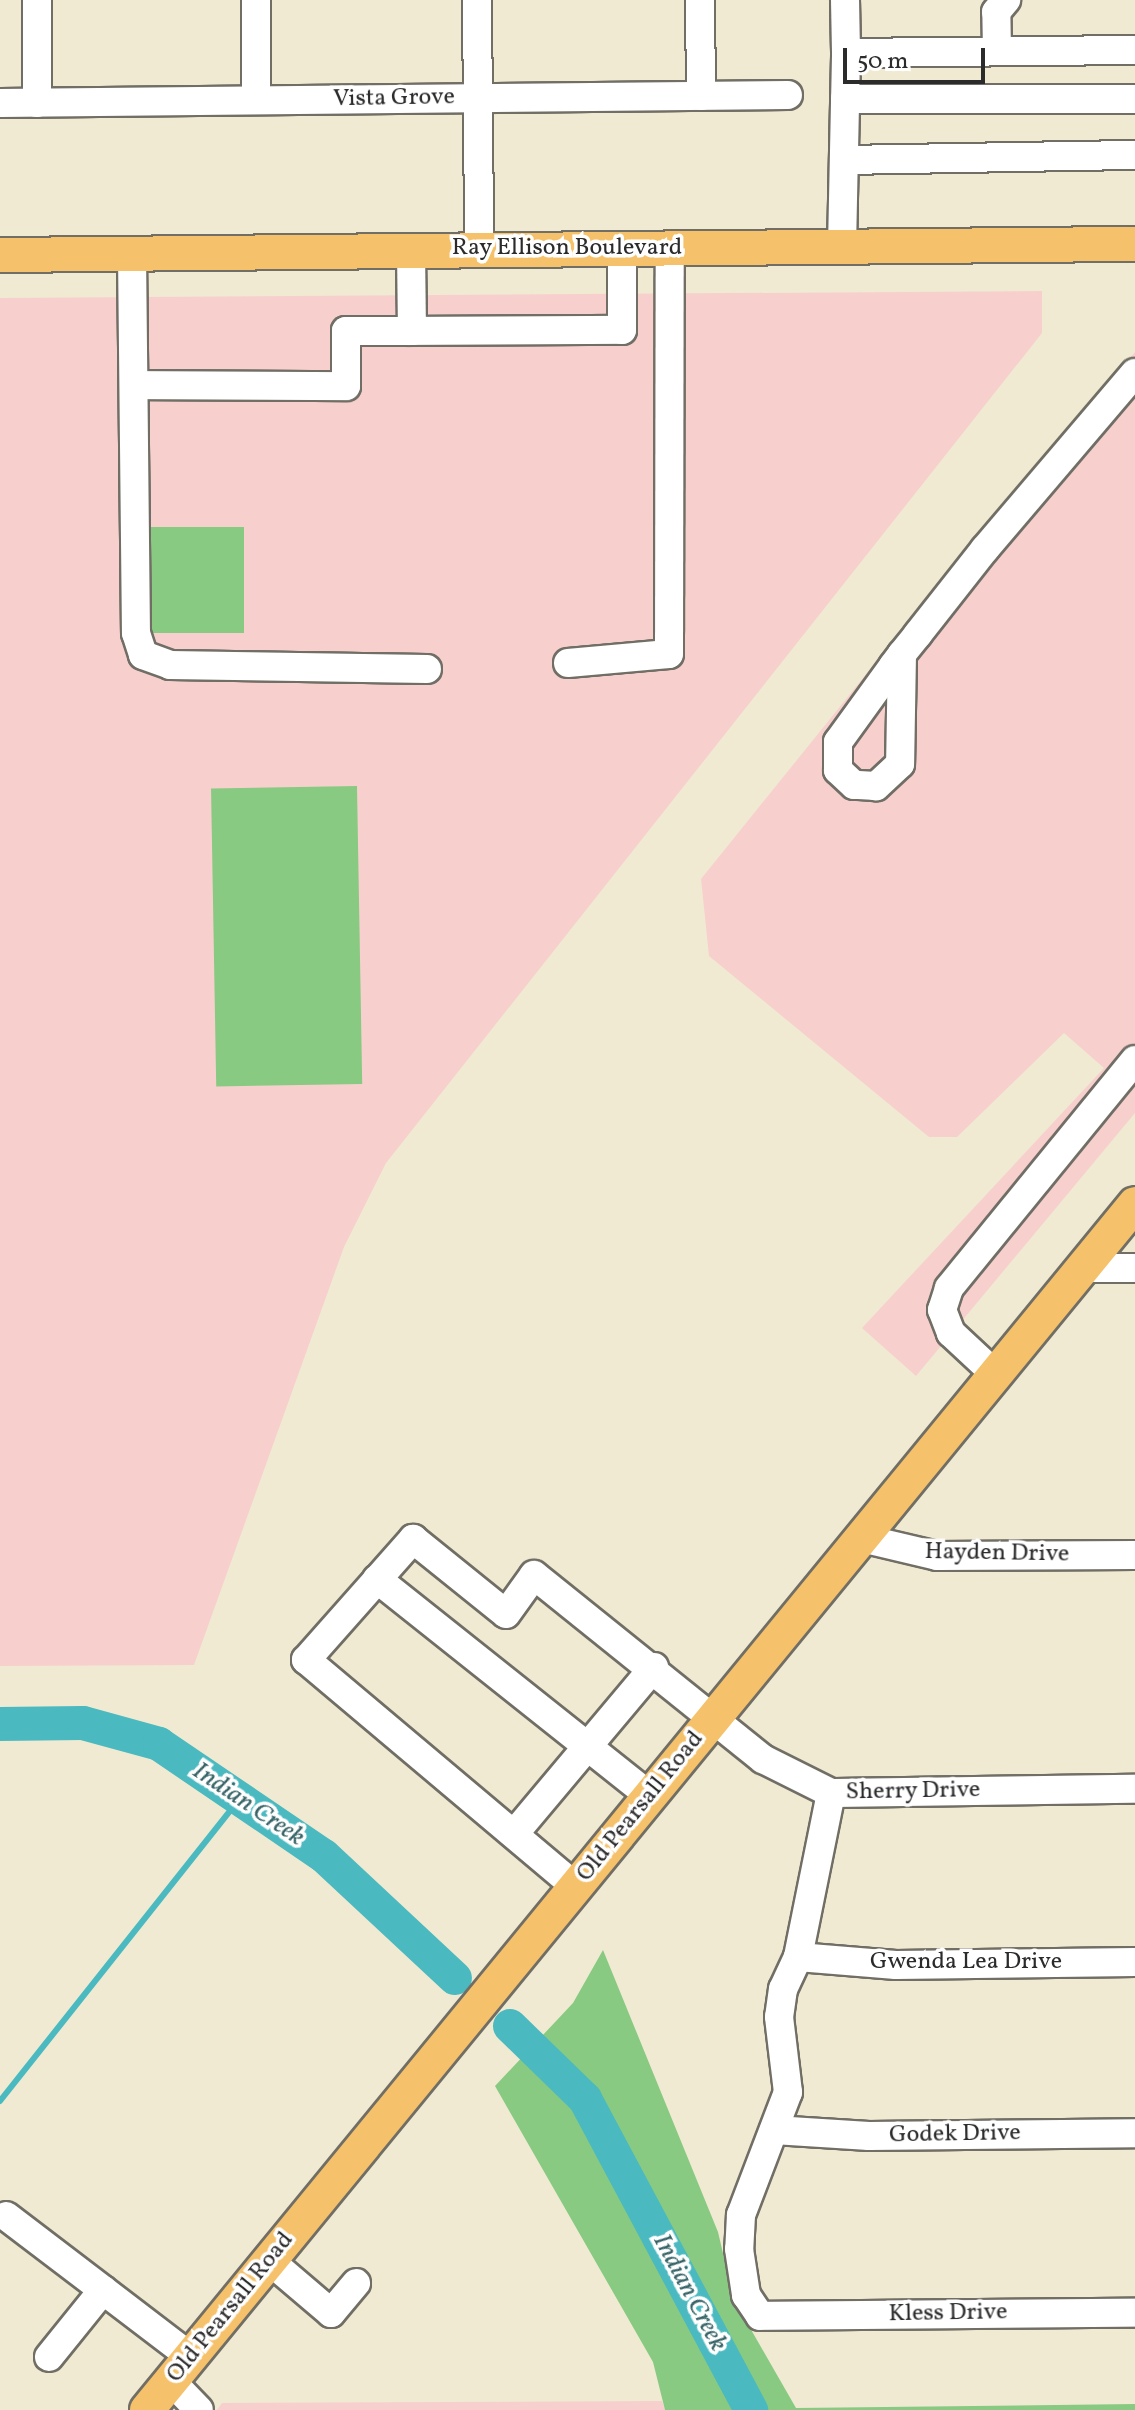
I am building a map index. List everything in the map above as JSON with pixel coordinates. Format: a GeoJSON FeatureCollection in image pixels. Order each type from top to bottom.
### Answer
{"type":"FeatureCollection","features":[{"type":"Feature","properties":{"kind":"main road","name":"Ray Ellison Boulevard"},"geometry":{"type":"LineString","coordinates":[[0,255],[1135,244]]}},
{"type":"Feature","properties":{"kind":"main road","name":"Old Pearsall Road"},"geometry":{"type":"LineString","coordinates":[[147,2410],[1135,1204]]}},
{"type":"Feature","properties":{"kind":"street"},"geometry":{"type":"LineString","coordinates":[[37,0],[37,103]]}},
{"type":"Feature","properties":{"kind":"street"},"geometry":{"type":"LineString","coordinates":[[256,0],[256,100]]}},
{"type":"Feature","properties":{"kind":"street"},"geometry":{"type":"LineString","coordinates":[[477,0],[479,250]]}},
{"type":"Feature","properties":{"kind":"street"},"geometry":{"type":"LineString","coordinates":[[700,0],[701,96]]}},
{"type":"Feature","properties":{"kind":"street"},"geometry":{"type":"LineString","coordinates":[[842,247],[845,0]]}},
{"type":"Feature","properties":{"kind":"street"},"geometry":{"type":"LineString","coordinates":[[997,51],[996,12],[1006,0]]}},
{"type":"Feature","properties":{"kind":"street"},"geometry":{"type":"LineString","coordinates":[[846,53],[1135,50]]}},
{"type":"Feature","properties":{"kind":"street","name":"Vista Grove"},"geometry":{"type":"LineString","coordinates":[[0,103],[788,95]]}},
{"type":"Feature","properties":{"kind":"street"},"geometry":{"type":"LineString","coordinates":[[845,99],[1135,99]]}},
{"type":"Feature","properties":{"kind":"street"},"geometry":{"type":"LineString","coordinates":[[844,160],[1135,155]]}},
{"type":"Feature","properties":{"kind":"street"},"geometry":{"type":"LineString","coordinates":[[134,385],[346,386],[346,331],[622,330],[622,248]]}},
{"type":"Feature","properties":{"kind":"street"},"geometry":{"type":"LineString","coordinates":[[568,663],[669,654],[670,248]]}},
{"type":"Feature","properties":{"kind":"street"},"geometry":{"type":"LineString","coordinates":[[411,250],[412,331]]}},
{"type":"Feature","properties":{"kind":"street"},"geometry":{"type":"LineString","coordinates":[[132,253],[136,633],[143,655],[170,665],[427,669]]}},
{"type":"Feature","properties":{"kind":"street"},"geometry":{"type":"LineString","coordinates":[[902,654],[1135,373]]}},
{"type":"Feature","properties":{"kind":"street"},"geometry":{"type":"LineString","coordinates":[[994,1373],[951,1333],[942,1310],[949,1288],[1135,1060]]}},
{"type":"Feature","properties":{"kind":"street"},"geometry":{"type":"LineString","coordinates":[[1082,1268],[1135,1268]]}},
{"type":"Feature","properties":{"kind":"street","name":"Hayden Drive"},"geometry":{"type":"LineString","coordinates":[[861,1538],[937,1556],[1135,1555]]}},
{"type":"Feature","properties":{"kind":"street","name":"Sherry Drive"},"geometry":{"type":"LineString","coordinates":[[377,1579],[413,1539],[506,1614],[534,1575],[654,1667],[785,1774],[831,1793],[1135,1789]]}},
{"type":"Feature","properties":{"kind":"street"},"geometry":{"type":"LineString","coordinates":[[576,1887],[306,1660],[377,1579],[650,1796]]}},
{"type":"Feature","properties":{"kind":"street"},"geometry":{"type":"LineString","coordinates":[[514,1834],[654,1667]]}},
{"type":"Feature","properties":{"kind":"street"},"geometry":{"type":"LineString","coordinates":[[774,2130],[788,2092],[779,2017],[783,1989],[798,1957],[831,1793]]}},
{"type":"Feature","properties":{"kind":"street","name":"Gwenda Lea Drive"},"geometry":{"type":"LineString","coordinates":[[798,1957],[896,1965],[1135,1962]]}},
{"type":"Feature","properties":{"kind":"street","name":"Godek Drive"},"geometry":{"type":"LineString","coordinates":[[774,2130],[869,2136],[1135,2133]]}},
{"type":"Feature","properties":{"kind":"street","name":"Kless Drive"},"geometry":{"type":"LineString","coordinates":[[774,2130],[757,2163],[741,2215],[739,2249],[746,2295],[760,2316],[1135,2313]]}},
{"type":"Feature","properties":{"kind":"street"},"geometry":{"type":"LineString","coordinates":[[6,2216],[103,2290],[181,2369],[199,2410]]}},
{"type":"Feature","properties":{"kind":"street"},"geometry":{"type":"LineString","coordinates":[[270,2261],[328,2318],[356,2283]]}},
{"type":"Feature","properties":{"kind":"street"},"geometry":{"type":"LineString","coordinates":[[49,2357],[103,2290]]}},
{"type":"Feature","properties":{"kind":"shaded area"},"geometry":{"type":"Polygon","coordinates":[[[1042,291],[1042,333],[386,1163],[344,1247],[194,1665],[0,1666],[0,298],[1042,291]]]}},
{"type":"Feature","properties":{"kind":"shaded area"},"geometry":{"type":"Polygon","coordinates":[[[1135,352],[1135,1113],[916,1376],[862,1328],[1104,1068],[1064,1033],[957,1137],[929,1137],[709,956],[701,879],[934,590],[1135,352]]]}},
{"type":"Feature","properties":{"kind":"shaded area"},"geometry":{"type":"Polygon","coordinates":[[[662,2401],[665,2410],[217,2410],[222,2403],[662,2401]]]}},
{"type":"Feature","properties":{"kind":"green space"},"geometry":{"type":"Polygon","coordinates":[[[148,527],[244,527],[244,633],[148,633],[148,527]]]}},
{"type":"Feature","properties":{"kind":"green space"},"geometry":{"type":"Polygon","coordinates":[[[357,786],[362,1084],[216,1087],[211,789],[357,786]]]}},
{"type":"Feature","properties":{"kind":"green space"},"geometry":{"type":"Polygon","coordinates":[[[603,1950],[718,2232],[734,2300],[796,2408],[1135,2404],[1135,2410],[665,2410],[653,2362],[495,2086],[573,2003],[603,1950]]]}},
{"type":"Feature","properties":{"kind":"waterway","name":"Indian Creek"},"geometry":{"type":"LineString","coordinates":[[0,1724],[83,1723],[159,1744],[324,1856],[455,1978]]}},
{"type":"Feature","properties":{"kind":"waterway"},"geometry":{"type":"LineString","coordinates":[[0,2101],[239,1799]]}},
{"type":"Feature","properties":{"kind":"waterway","name":"Indian Creek"},"geometry":{"type":"LineString","coordinates":[[510,2026],[585,2099],[751,2410]]}}]}
